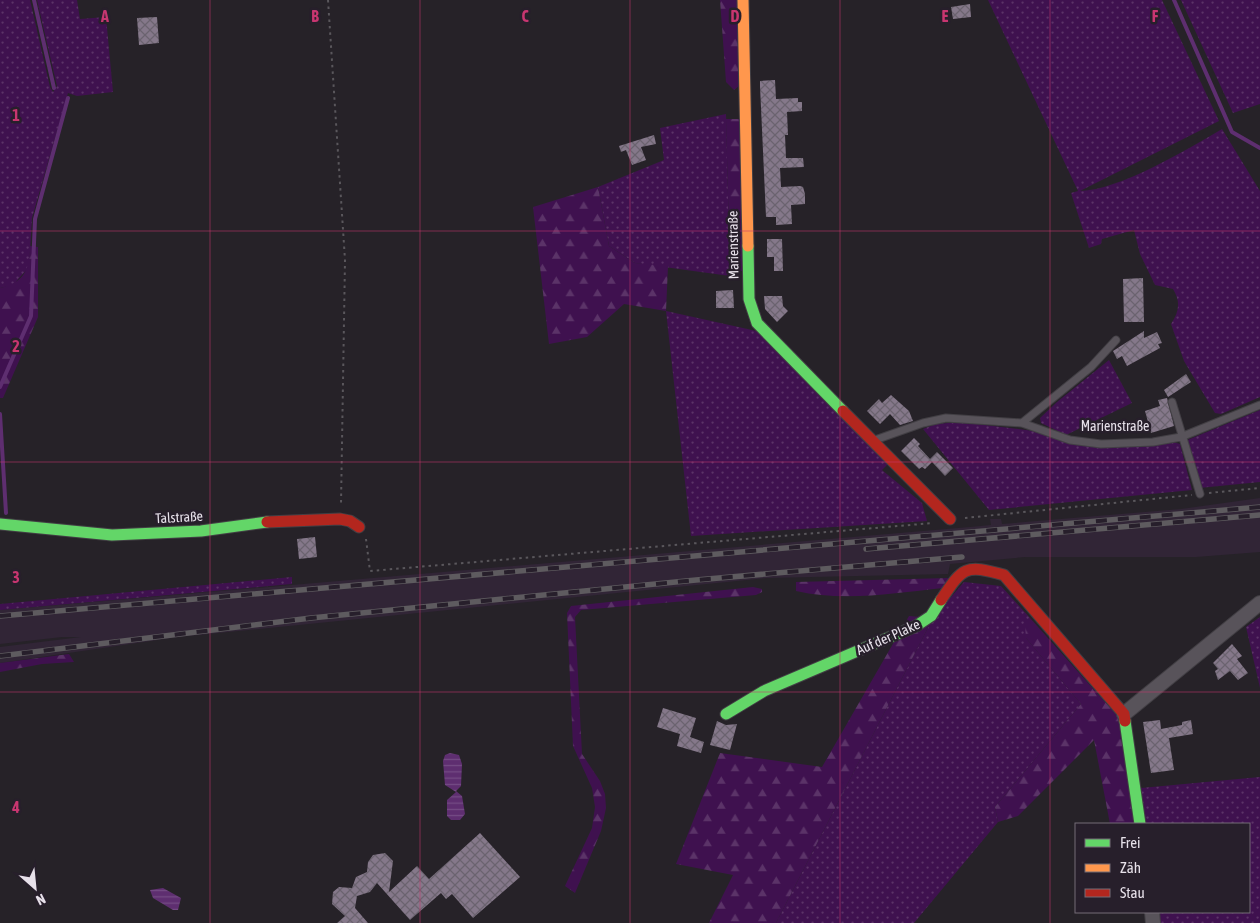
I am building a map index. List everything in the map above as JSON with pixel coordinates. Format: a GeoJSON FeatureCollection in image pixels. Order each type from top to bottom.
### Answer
{"type":"FeatureCollection","features":[{"type":"Feature","properties":{"kind":"street","name":"Marienstraße"},"geometry":{"type":"LineString","coordinates":[[743,0],[749,299],[757,323],[950,519]]}},
{"type":"Feature","properties":{"kind":"street","name":"Talstraße"},"geometry":{"type":"LineString","coordinates":[[0,524],[112,535],[201,531],[266,522],[340,519],[350,521],[358,526]]}},
{"type":"Feature","properties":{"kind":"street","name":"Auf der Plake"},"geometry":{"type":"LineString","coordinates":[[726,714],[764,691],[916,626],[931,616],[958,574],[980,568],[1004,575],[1124,714]]}},
{"type":"Feature","properties":{"kind":"street"},"geometry":{"type":"LineString","coordinates":[[1140,823],[1124,714],[1260,603]]}},
{"type":"Feature","properties":{"kind":"lane"},"geometry":{"type":"LineString","coordinates":[[1022,423],[1092,367],[1116,340]]}},
{"type":"Feature","properties":{"kind":"lane"},"geometry":{"type":"LineString","coordinates":[[1172,402],[1181,437],[1200,494]]}},
{"type":"Feature","properties":{"kind":"lane","name":"Marienstraße"},"geometry":{"type":"LineString","coordinates":[[872,441],[923,423],[946,418],[1022,423],[1070,440],[1102,444],[1153,442],[1181,437],[1260,405]]}},
{"type":"Feature","properties":{"kind":"path"},"geometry":{"type":"LineString","coordinates":[[328,0],[345,260],[340,519]]}},
{"type":"Feature","properties":{"kind":"path"},"geometry":{"type":"LineString","coordinates":[[358,526],[367,540],[370,571],[926,524],[950,519],[1260,488]]}},
{"type":"Feature","properties":{"kind":"shaded area"},"geometry":{"type":"Polygon","coordinates":[[[1260,498],[1260,552],[1196,557],[1025,557],[950,564],[948,574],[767,578],[178,637],[0,663],[0,647],[81,637],[62,637],[0,644],[0,610],[970,527],[991,525],[990,519],[1001,519],[1002,524],[1181,509],[1260,498]]]}},
{"type":"Feature","properties":{"kind":"shaded area"},"geometry":{"type":"Polygon","coordinates":[[[450,753],[459,755],[462,764],[461,786],[456,791],[462,796],[465,814],[460,820],[451,820],[447,816],[447,800],[456,792],[445,785],[443,761],[445,755],[450,753]]]}},
{"type":"Feature","properties":{"kind":"shaded area"},"geometry":{"type":"Polygon","coordinates":[[[163,888],[181,898],[178,910],[173,910],[153,898],[150,890],[163,888]]]}},
{"type":"Feature","properties":{"kind":"green space"},"geometry":{"type":"Polygon","coordinates":[[[0,0],[30,0],[50,87],[53,92],[57,86],[37,0],[77,0],[80,19],[106,17],[113,92],[77,96],[68,93],[32,218],[29,267],[13,285],[0,288],[0,0]]]}},
{"type":"Feature","properties":{"kind":"green space"},"geometry":{"type":"Polygon","coordinates":[[[720,0],[738,0],[739,86],[734,90],[726,82],[720,0]]]}},
{"type":"Feature","properties":{"kind":"green space"},"geometry":{"type":"Polygon","coordinates":[[[988,0],[1162,0],[1219,121],[1080,191],[1114,184],[1152,168],[1222,129],[1260,191],[1260,397],[1221,414],[1215,413],[1184,361],[1171,324],[1178,307],[1176,294],[1173,289],[1155,285],[1140,254],[1134,230],[1102,239],[1101,244],[1089,248],[1071,193],[1078,191],[988,0]]]}},
{"type":"Feature","properties":{"kind":"green space"},"geometry":{"type":"Polygon","coordinates":[[[1181,0],[1260,0],[1260,104],[1233,113],[1181,0]]]}},
{"type":"Feature","properties":{"kind":"green space"},"geometry":{"type":"Polygon","coordinates":[[[726,114],[730,276],[635,263],[609,246],[598,187],[664,160],[660,128],[726,114]]]}},
{"type":"Feature","properties":{"kind":"green space"},"geometry":{"type":"Polygon","coordinates":[[[726,119],[741,119],[745,271],[730,271],[726,119]]]}},
{"type":"Feature","properties":{"kind":"green space"},"geometry":{"type":"Polygon","coordinates":[[[598,187],[609,246],[635,263],[668,266],[666,311],[624,304],[587,337],[549,344],[533,207],[598,187]]]}},
{"type":"Feature","properties":{"kind":"green space"},"geometry":{"type":"Polygon","coordinates":[[[30,246],[38,247],[38,317],[3,398],[0,398],[0,288],[15,282],[24,274],[27,268],[30,246]]]}},
{"type":"Feature","properties":{"kind":"green space"},"geometry":{"type":"Polygon","coordinates":[[[666,311],[761,332],[890,462],[882,470],[922,503],[927,521],[691,536],[666,311]]]}},
{"type":"Feature","properties":{"kind":"green space"},"geometry":{"type":"Polygon","coordinates":[[[1109,360],[1132,403],[1066,435],[1041,423],[1040,418],[1057,402],[1109,360]]]}},
{"type":"Feature","properties":{"kind":"green space"},"geometry":{"type":"Polygon","coordinates":[[[1260,410],[1260,482],[1199,488],[1185,441],[1260,410]]]}},
{"type":"Feature","properties":{"kind":"green space"},"geometry":{"type":"Polygon","coordinates":[[[960,422],[1034,431],[1066,442],[1099,448],[1154,446],[1173,442],[1180,444],[1192,490],[989,510],[923,429],[936,424],[960,422]]]}},
{"type":"Feature","properties":{"kind":"green space"},"geometry":{"type":"Polygon","coordinates":[[[292,577],[292,584],[0,610],[0,604],[292,577]]]}},
{"type":"Feature","properties":{"kind":"green space"},"geometry":{"type":"Polygon","coordinates":[[[949,578],[943,588],[888,594],[832,596],[796,591],[796,582],[949,578]]]}},
{"type":"Feature","properties":{"kind":"green space"},"geometry":{"type":"Polygon","coordinates":[[[964,582],[1001,586],[1030,618],[1026,638],[1081,704],[995,807],[998,822],[914,923],[776,923],[933,618],[964,582]]]}},
{"type":"Feature","properties":{"kind":"green space"},"geometry":{"type":"Polygon","coordinates":[[[753,587],[762,589],[762,592],[756,595],[581,610],[575,617],[582,754],[600,781],[605,794],[606,808],[601,831],[575,893],[565,886],[592,828],[595,807],[592,788],[573,746],[567,613],[571,606],[753,587]]]}},
{"type":"Feature","properties":{"kind":"green space"},"geometry":{"type":"Polygon","coordinates":[[[909,616],[933,618],[776,923],[709,923],[733,875],[676,864],[720,753],[822,767],[909,616]]]}},
{"type":"Feature","properties":{"kind":"green space"},"geometry":{"type":"Polygon","coordinates":[[[1260,617],[1260,688],[1246,627],[1260,617]]]}},
{"type":"Feature","properties":{"kind":"green space"},"geometry":{"type":"Polygon","coordinates":[[[1030,618],[1121,720],[1134,823],[1110,823],[1094,740],[1018,816],[998,822],[995,807],[1081,704],[1026,638],[1025,625],[1030,618]]]}},
{"type":"Feature","properties":{"kind":"green space"},"geometry":{"type":"Polygon","coordinates":[[[69,654],[74,662],[42,664],[0,672],[0,663],[69,654]]]}},
{"type":"Feature","properties":{"kind":"green space"},"geometry":{"type":"Polygon","coordinates":[[[1260,777],[1260,923],[1160,923],[1159,913],[1250,913],[1250,823],[1146,823],[1141,788],[1260,777]]]}},
{"type":"Feature","properties":{"kind":"building"},"geometry":{"type":"Polygon","coordinates":[[[970,4],[971,17],[953,19],[951,7],[970,4]]]}},
{"type":"Feature","properties":{"kind":"building"},"geometry":{"type":"Polygon","coordinates":[[[157,17],[159,43],[139,45],[137,18],[157,17]]]}},
{"type":"Feature","properties":{"kind":"building"},"geometry":{"type":"Polygon","coordinates":[[[775,80],[776,99],[798,98],[798,102],[802,102],[802,111],[787,112],[788,135],[785,135],[786,158],[803,158],[804,167],[780,168],[781,187],[800,186],[803,187],[805,194],[805,204],[791,205],[792,224],[776,225],[776,217],[766,217],[760,86],[760,81],[775,80]]]}},
{"type":"Feature","properties":{"kind":"building"},"geometry":{"type":"Polygon","coordinates":[[[654,135],[656,144],[641,147],[646,160],[632,165],[626,150],[621,152],[619,146],[654,135]]]}},
{"type":"Feature","properties":{"kind":"building"},"geometry":{"type":"Polygon","coordinates":[[[767,239],[782,239],[783,271],[774,271],[774,257],[767,257],[767,239]]]}},
{"type":"Feature","properties":{"kind":"building"},"geometry":{"type":"Polygon","coordinates":[[[1143,278],[1144,322],[1124,322],[1123,279],[1143,278]]]}},
{"type":"Feature","properties":{"kind":"building"},"geometry":{"type":"Polygon","coordinates":[[[733,290],[734,308],[716,308],[716,291],[733,290]]]}},
{"type":"Feature","properties":{"kind":"building"},"geometry":{"type":"Polygon","coordinates":[[[764,296],[782,296],[783,306],[788,311],[777,322],[765,309],[764,296]]]}},
{"type":"Feature","properties":{"kind":"building"},"geometry":{"type":"Polygon","coordinates":[[[1144,331],[1144,338],[1157,332],[1162,343],[1158,344],[1160,348],[1127,366],[1122,356],[1117,359],[1113,351],[1144,331]]]}},
{"type":"Feature","properties":{"kind":"building"},"geometry":{"type":"Polygon","coordinates":[[[1186,374],[1191,382],[1168,397],[1164,390],[1186,374]]]}},
{"type":"Feature","properties":{"kind":"building"},"geometry":{"type":"Polygon","coordinates":[[[891,395],[909,411],[913,421],[900,425],[890,414],[880,424],[867,411],[879,399],[882,403],[891,395]]]}},
{"type":"Feature","properties":{"kind":"building"},"geometry":{"type":"Polygon","coordinates":[[[1167,398],[1174,426],[1151,433],[1145,411],[1160,406],[1158,400],[1167,398]]]}},
{"type":"Feature","properties":{"kind":"building"},"geometry":{"type":"Polygon","coordinates":[[[914,438],[920,444],[918,446],[930,459],[937,452],[953,468],[945,476],[932,462],[925,469],[922,467],[919,469],[901,451],[914,438]]]}},
{"type":"Feature","properties":{"kind":"building"},"geometry":{"type":"Polygon","coordinates":[[[315,537],[317,557],[299,559],[297,539],[315,537]]]}},
{"type":"Feature","properties":{"kind":"building"},"geometry":{"type":"Polygon","coordinates":[[[1232,644],[1242,656],[1237,659],[1248,673],[1238,680],[1230,671],[1218,680],[1215,671],[1218,669],[1213,663],[1232,644]]]}},
{"type":"Feature","properties":{"kind":"building"},"geometry":{"type":"Polygon","coordinates":[[[663,708],[696,718],[690,737],[704,742],[701,753],[677,746],[680,734],[657,727],[663,708]]]}},
{"type":"Feature","properties":{"kind":"building"},"geometry":{"type":"Polygon","coordinates":[[[1160,720],[1161,729],[1182,725],[1182,722],[1191,720],[1193,734],[1169,738],[1174,770],[1151,773],[1143,722],[1160,720]]]}},
{"type":"Feature","properties":{"kind":"building"},"geometry":{"type":"Polygon","coordinates":[[[717,721],[726,725],[737,724],[730,750],[710,745],[717,721]]]}},
{"type":"Feature","properties":{"kind":"building"},"geometry":{"type":"Polygon","coordinates":[[[480,833],[520,877],[473,918],[452,894],[446,899],[441,893],[410,920],[377,883],[370,892],[357,896],[355,908],[368,923],[337,923],[345,916],[332,904],[333,892],[339,887],[352,888],[356,877],[367,872],[368,862],[373,855],[385,853],[393,861],[389,892],[417,866],[429,879],[480,833]]]}},
{"type":"Feature","properties":{"kind":"waterway"},"geometry":{"type":"LineString","coordinates":[[34,0],[54,88]]}},
{"type":"Feature","properties":{"kind":"waterway"},"geometry":{"type":"LineString","coordinates":[[1174,0],[1232,132],[1260,148]]}},
{"type":"Feature","properties":{"kind":"waterway"},"geometry":{"type":"LineString","coordinates":[[0,387],[31,316],[35,219],[68,98]]}},
{"type":"Feature","properties":{"kind":"waterway"},"geometry":{"type":"LineString","coordinates":[[0,414],[6,513]]}},
{"type":"Feature","properties":{"kind":"railway"},"geometry":{"type":"LineString","coordinates":[[0,616],[1260,507]]}},
{"type":"Feature","properties":{"kind":"railway"},"geometry":{"type":"LineString","coordinates":[[866,549],[1260,515]]}},
{"type":"Feature","properties":{"kind":"railway"},"geometry":{"type":"LineString","coordinates":[[0,656],[311,618],[696,580],[962,557]]}},
{"type":"Feature","properties":{"kind":"traffic: fast"},"geometry":{"type":"LineString","coordinates":[[748,246],[749,299],[757,323],[843,411]]}},
{"type":"Feature","properties":{"kind":"traffic: fast"},"geometry":{"type":"LineString","coordinates":[[0,524],[112,535],[201,531],[267,522]]}},
{"type":"Feature","properties":{"kind":"traffic: fast"},"geometry":{"type":"LineString","coordinates":[[726,714],[764,691],[916,626],[931,616],[941,600]]}},
{"type":"Feature","properties":{"kind":"traffic: fast"},"geometry":{"type":"LineString","coordinates":[[1125,721],[1140,823]]}},
{"type":"Feature","properties":{"kind":"traffic: slow"},"geometry":{"type":"LineString","coordinates":[[743,0],[748,246]]}},
{"type":"Feature","properties":{"kind":"traffic: jam"},"geometry":{"type":"LineString","coordinates":[[843,411],[950,519]]}},
{"type":"Feature","properties":{"kind":"traffic: jam"},"geometry":{"type":"LineString","coordinates":[[267,522],[340,519],[350,521],[359,527]]}},
{"type":"Feature","properties":{"kind":"traffic: jam"},"geometry":{"type":"LineString","coordinates":[[941,600],[960,575],[966,571],[973,569],[1004,575],[1124,714],[1125,721]]}}]}
